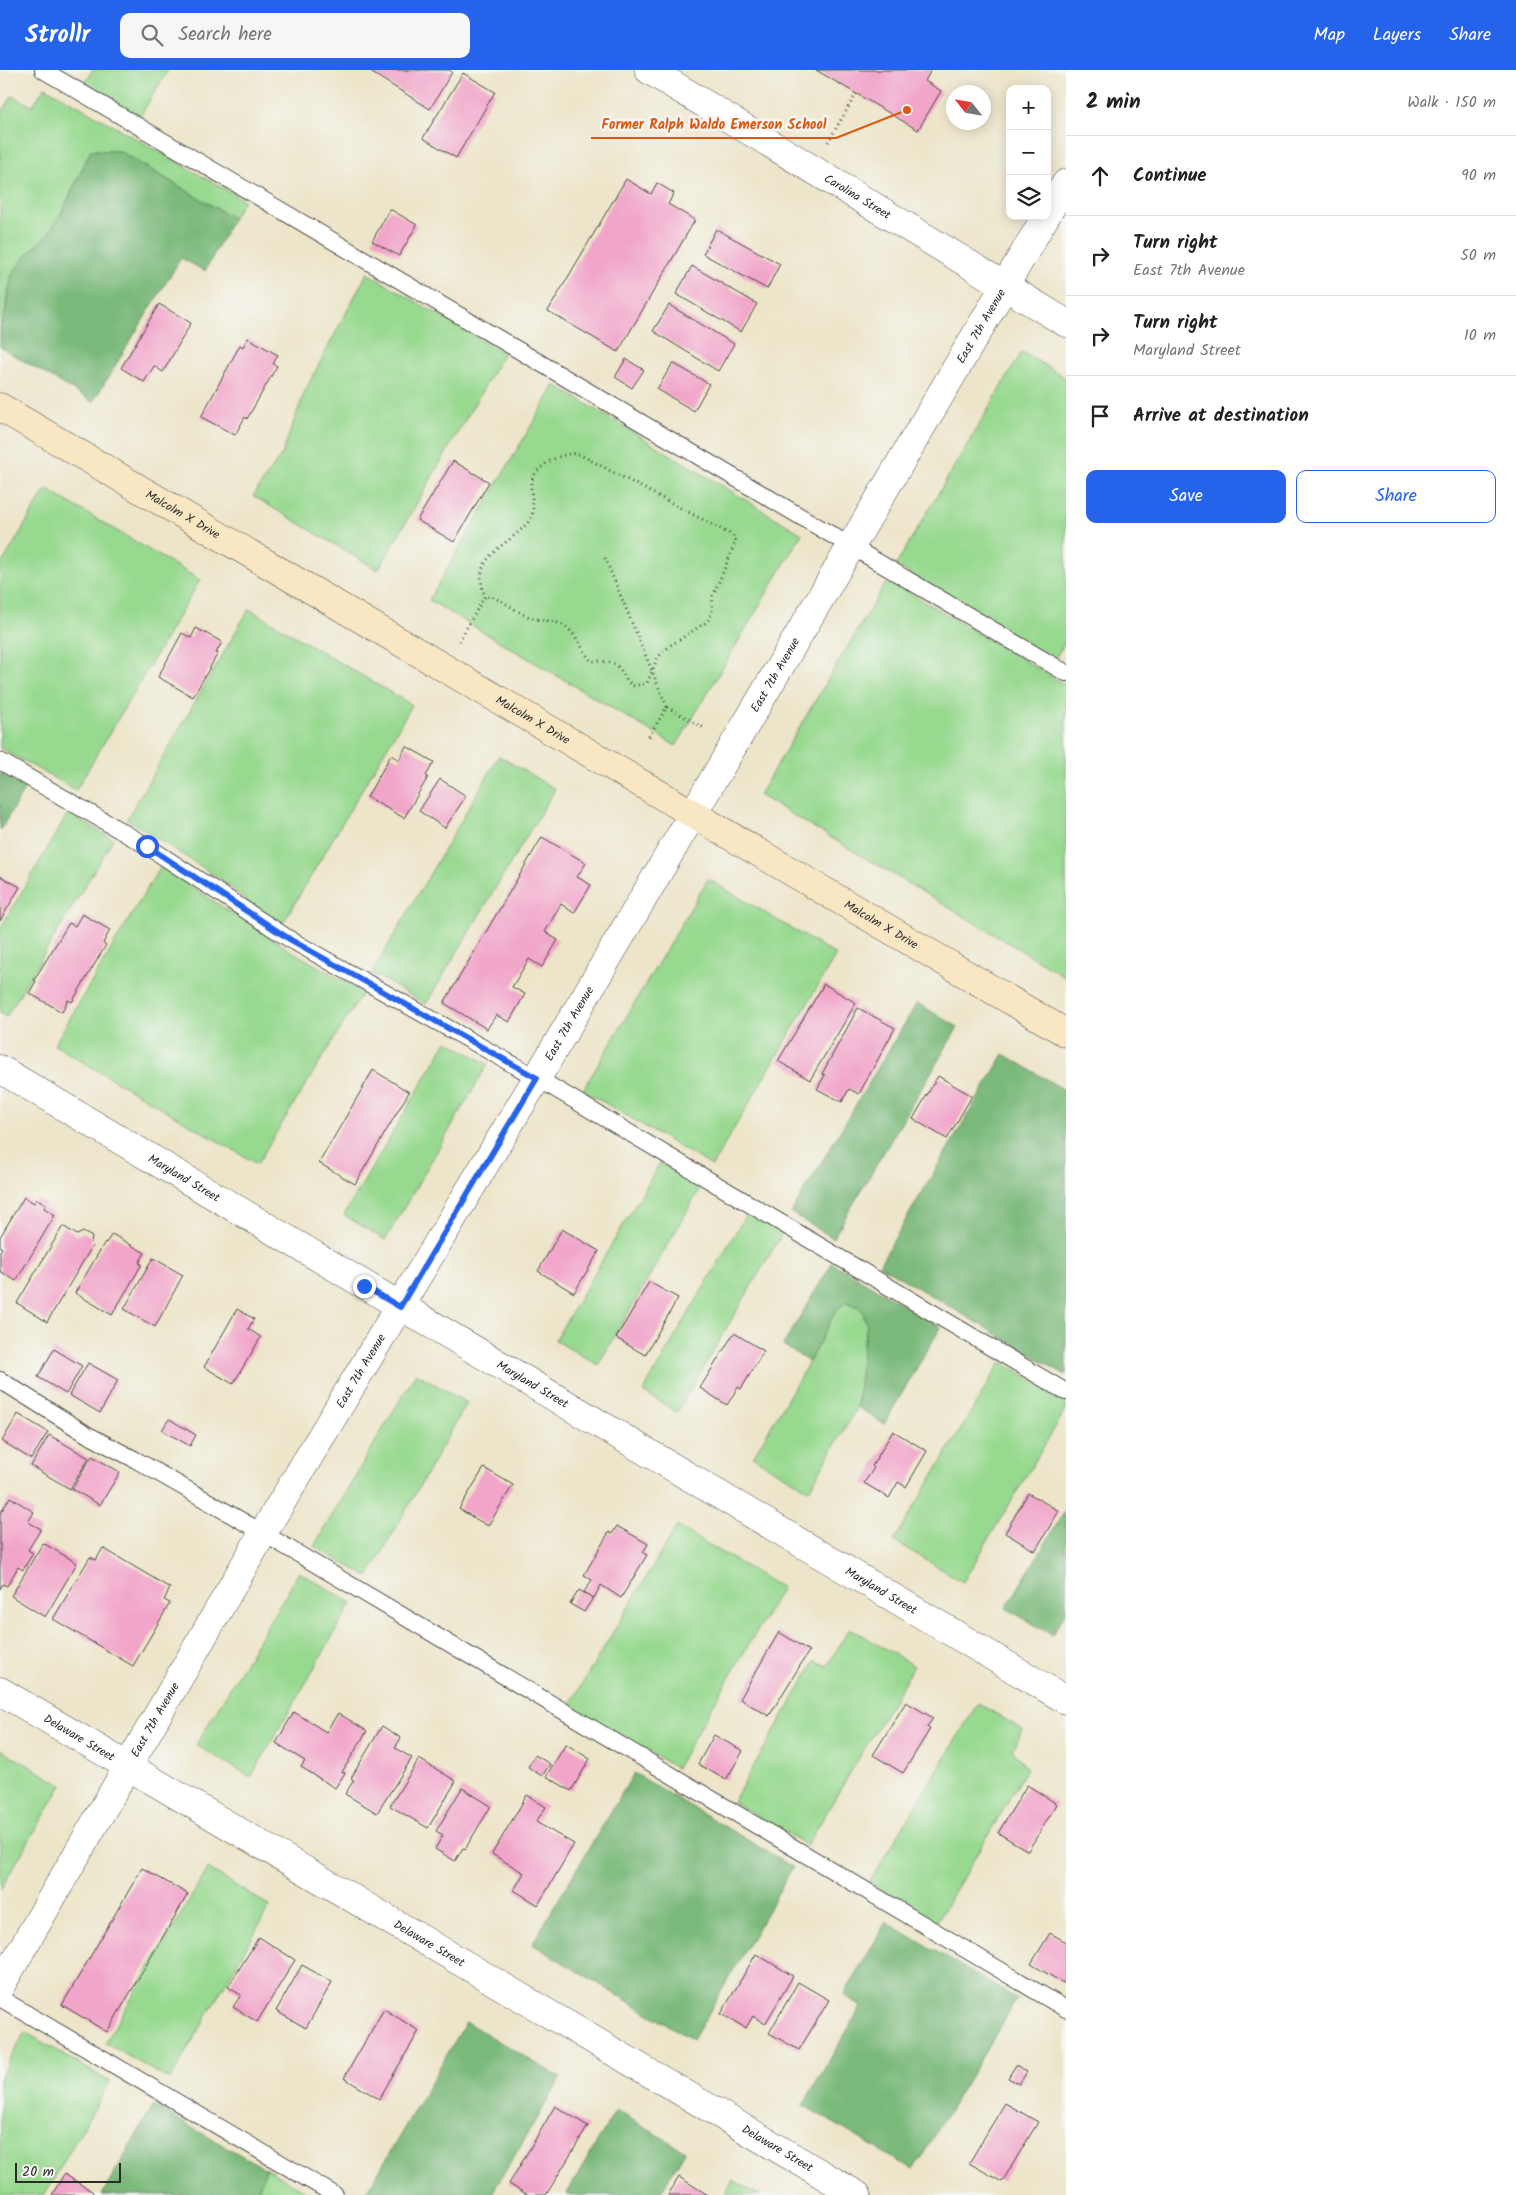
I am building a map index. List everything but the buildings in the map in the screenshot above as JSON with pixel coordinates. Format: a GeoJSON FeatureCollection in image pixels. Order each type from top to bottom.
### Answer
{"type":"FeatureCollection","features":[{"type":"Feature","properties":{"kind":"street","name":"Carolina Street"},"geometry":{"type":"LineString","coordinates":[[649,70],[1066,323]]}},
{"type":"Feature","properties":{"kind":"street","name":"East 7th Avenue"},"geometry":{"type":"LineString","coordinates":[[1051,208],[1066,183]]}},
{"type":"Feature","properties":{"kind":"street","name":"East 7th Avenue"},"geometry":{"type":"LineString","coordinates":[[0,1987],[129,1767],[262,1534],[537,1078],[1044,220]]}},
{"type":"Feature","properties":{"kind":"street","name":"Malcolm X Drive"},"geometry":{"type":"LineString","coordinates":[[0,407],[1066,1033]]}},
{"type":"Feature","properties":{"kind":"street","name":"Maryland Street"},"geometry":{"type":"LineString","coordinates":[[0,1069],[1066,1700]]}},
{"type":"Feature","properties":{"kind":"street","name":"Delaware Street"},"geometry":{"type":"LineString","coordinates":[[0,1692],[857,2195]]}},
{"type":"Feature","properties":{"kind":"lane"},"geometry":{"type":"LineString","coordinates":[[43,70],[1066,673]]}},
{"type":"Feature","properties":{"kind":"lane"},"geometry":{"type":"LineString","coordinates":[[0,761],[147,846],[291,940],[537,1078],[1066,1392]]}},
{"type":"Feature","properties":{"kind":"lane"},"geometry":{"type":"LineString","coordinates":[[0,1380],[88,1435],[136,1460],[1066,2009]]}},
{"type":"Feature","properties":{"kind":"lane"},"geometry":{"type":"LineString","coordinates":[[0,1998],[336,2195]]}},
{"type":"Feature","properties":{"kind":"path"},"geometry":{"type":"LineString","coordinates":[[827,145],[856,94]]}},
{"type":"Feature","properties":{"kind":"path"},"geometry":{"type":"LineString","coordinates":[[576,454],[732,535],[736,541],[713,596],[712,612],[708,621],[671,645],[658,657],[647,683],[634,686],[628,684],[622,672],[614,664],[591,661],[571,631],[564,625],[549,620],[532,618],[514,610],[501,600],[485,596],[480,585],[481,575],[490,555],[530,520],[533,510],[531,482],[536,473],[546,464],[563,456],[576,454]]}},
{"type":"Feature","properties":{"kind":"path"},"geometry":{"type":"LineString","coordinates":[[605,558],[667,707],[733,745]]}},
{"type":"Feature","properties":{"kind":"path"},"geometry":{"type":"LineString","coordinates":[[444,667],[485,596]]}},
{"type":"Feature","properties":{"kind":"path"},"geometry":{"type":"LineString","coordinates":[[648,738],[667,707]]}},
{"type":"Feature","properties":{"kind":"green space"},"geometry":{"type":"Polygon","coordinates":[[[93,70],[168,70],[139,118],[82,86],[93,70]]]}},
{"type":"Feature","properties":{"kind":"green space"},"geometry":{"type":"Polygon","coordinates":[[[45,87],[244,200],[233,218],[119,151],[91,150],[62,212],[48,234],[31,250],[7,292],[5,315],[0,328],[0,116],[12,96],[32,106],[45,87]]]}},
{"type":"Feature","properties":{"kind":"green space"},"geometry":{"type":"Polygon","coordinates":[[[91,150],[119,151],[233,218],[205,271],[181,258],[93,402],[0,347],[0,328],[5,315],[11,277],[20,262],[48,234],[62,212],[91,150]]]}},
{"type":"Feature","properties":{"kind":"green space"},"geometry":{"type":"Polygon","coordinates":[[[367,273],[504,353],[378,570],[253,496],[282,454],[305,391],[367,273]]]}},
{"type":"Feature","properties":{"kind":"green space"},"geometry":{"type":"Polygon","coordinates":[[[1022,352],[1066,378],[1066,641],[1054,660],[896,565],[1022,352]]]}},
{"type":"Feature","properties":{"kind":"green space"},"geometry":{"type":"Polygon","coordinates":[[[555,385],[802,534],[676,746],[429,600],[555,385]]]}},
{"type":"Feature","properties":{"kind":"green space"},"geometry":{"type":"Polygon","coordinates":[[[46,489],[200,580],[76,790],[0,748],[0,567],[46,489]]]}},
{"type":"Feature","properties":{"kind":"green space"},"geometry":{"type":"Polygon","coordinates":[[[885,584],[898,586],[1066,685],[1066,977],[759,795],[885,584]]]}},
{"type":"Feature","properties":{"kind":"green space"},"geometry":{"type":"Polygon","coordinates":[[[249,609],[412,705],[283,923],[251,905],[222,880],[127,819],[249,609]]]}},
{"type":"Feature","properties":{"kind":"green space"},"geometry":{"type":"Polygon","coordinates":[[[499,756],[555,789],[426,1004],[372,973],[499,756]]]}},
{"type":"Feature","properties":{"kind":"green space"},"geometry":{"type":"Polygon","coordinates":[[[0,773],[25,788],[0,831],[0,773]]]}},
{"type":"Feature","properties":{"kind":"green space"},"geometry":{"type":"Polygon","coordinates":[[[68,813],[113,839],[6,1017],[0,1013],[0,929],[68,813]]]}},
{"type":"Feature","properties":{"kind":"green space"},"geometry":{"type":"Polygon","coordinates":[[[160,867],[293,952],[363,992],[257,1164],[54,1045],[160,867]]]}},
{"type":"Feature","properties":{"kind":"green space"},"geometry":{"type":"Polygon","coordinates":[[[708,879],[836,955],[712,1166],[583,1090],[708,879]]]}},
{"type":"Feature","properties":{"kind":"green space"},"geometry":{"type":"Polygon","coordinates":[[[917,1003],[958,1027],[833,1238],[791,1213],[917,1003]]]}},
{"type":"Feature","properties":{"kind":"green space"},"geometry":{"type":"Polygon","coordinates":[[[447,1041],[488,1064],[385,1240],[344,1215],[447,1041]]]}},
{"type":"Feature","properties":{"kind":"green space"},"geometry":{"type":"Polygon","coordinates":[[[1004,1054],[1066,1091],[1066,1375],[879,1265],[1004,1054]]]}},
{"type":"Feature","properties":{"kind":"green space"},"geometry":{"type":"Polygon","coordinates":[[[660,1163],[701,1187],[598,1365],[555,1340],[660,1163]]]}},
{"type":"Feature","properties":{"kind":"green space"},"geometry":{"type":"Polygon","coordinates":[[[747,1213],[782,1234],[677,1412],[643,1392],[747,1213]]]}},
{"type":"Feature","properties":{"kind":"green space"},"geometry":{"type":"Polygon","coordinates":[[[832,1263],[941,1327],[884,1424],[857,1407],[863,1344],[867,1326],[863,1312],[858,1307],[847,1302],[837,1309],[809,1362],[783,1345],[832,1263]]]}},
{"type":"Feature","properties":{"kind":"green space"},"geometry":{"type":"Polygon","coordinates":[[[847,1302],[858,1307],[863,1312],[867,1326],[863,1344],[857,1407],[809,1490],[753,1457],[809,1362],[837,1309],[847,1302]]]}},
{"type":"Feature","properties":{"kind":"green space"},"geometry":{"type":"Polygon","coordinates":[[[1001,1362],[1066,1399],[1066,1409],[963,1582],[894,1541],[1001,1362]]]}},
{"type":"Feature","properties":{"kind":"green space"},"geometry":{"type":"Polygon","coordinates":[[[416,1373],[467,1403],[368,1577],[314,1546],[416,1373]]]}},
{"type":"Feature","properties":{"kind":"green space"},"geometry":{"type":"Polygon","coordinates":[[[1066,1509],[1066,1612],[1052,1635],[1006,1608],[1066,1509]]]}},
{"type":"Feature","properties":{"kind":"green space"},"geometry":{"type":"Polygon","coordinates":[[[677,1526],[782,1588],[676,1768],[570,1704],[677,1526]]]}},
{"type":"Feature","properties":{"kind":"green space"},"geometry":{"type":"Polygon","coordinates":[[[299,1572],[352,1603],[251,1777],[196,1745],[299,1572]]]}},
{"type":"Feature","properties":{"kind":"green space"},"geometry":{"type":"Polygon","coordinates":[[[850,1628],[914,1666],[807,1845],[733,1802],[815,1661],[827,1666],[850,1628]]]}},
{"type":"Feature","properties":{"kind":"green space"},"geometry":{"type":"Polygon","coordinates":[[[978,1703],[1023,1730],[1012,1749],[1027,1769],[936,1923],[869,1883],[978,1703]]]}},
{"type":"Feature","properties":{"kind":"green space"},"geometry":{"type":"Polygon","coordinates":[[[0,1749],[62,1785],[0,1890],[0,1749]]]}},
{"type":"Feature","properties":{"kind":"green space"},"geometry":{"type":"Polygon","coordinates":[[[634,1773],[793,1867],[693,2040],[532,1944],[634,1773]]]}},
{"type":"Feature","properties":{"kind":"green space"},"geometry":{"type":"Polygon","coordinates":[[[208,1869],[270,1906],[170,2080],[105,2043],[208,1869]]]}},
{"type":"Feature","properties":{"kind":"green space"},"geometry":{"type":"Polygon","coordinates":[[[886,1922],[1017,1999],[913,2170],[803,2105],[861,2007],[844,1995],[886,1922]]]}},
{"type":"Feature","properties":{"kind":"green space"},"geometry":{"type":"Polygon","coordinates":[[[466,2022],[561,2078],[491,2195],[365,2195],[466,2022]]]}},
{"type":"Feature","properties":{"kind":"green space"},"geometry":{"type":"Polygon","coordinates":[[[25,2032],[110,2082],[44,2195],[0,2195],[0,2076],[25,2032]]]}},
{"type":"Feature","properties":{"kind":"green space"},"geometry":{"type":"Polygon","coordinates":[[[153,2106],[266,2169],[256,2195],[102,2195],[153,2106]]]}},
{"type":"Feature","properties":{"kind":"green space"},"geometry":{"type":"Polygon","coordinates":[[[616,2110],[685,2151],[659,2195],[566,2195],[616,2110]]]}},
{"type":"Feature","properties":{"kind":"green space"},"geometry":{"type":"Polygon","coordinates":[[[266,2169],[312,2195],[256,2195],[266,2169]]]}},
{"type":"Feature","properties":{"kind":"green space"},"geometry":{"type":"Polygon","coordinates":[[[733,2180],[760,2195],[724,2195],[733,2180]]]}},
{"type":"Feature","properties":{"kind":"place","name":"Former Ralph Waldo Emerson School"},"geometry":{"type":"Point","coordinates":[907,110]}},
{"type":"Feature","properties":{"kind":"route"},"geometry":{"type":"LineString","coordinates":[[147,846],[291,940],[537,1078],[400,1307],[364,1286]]}}]}
